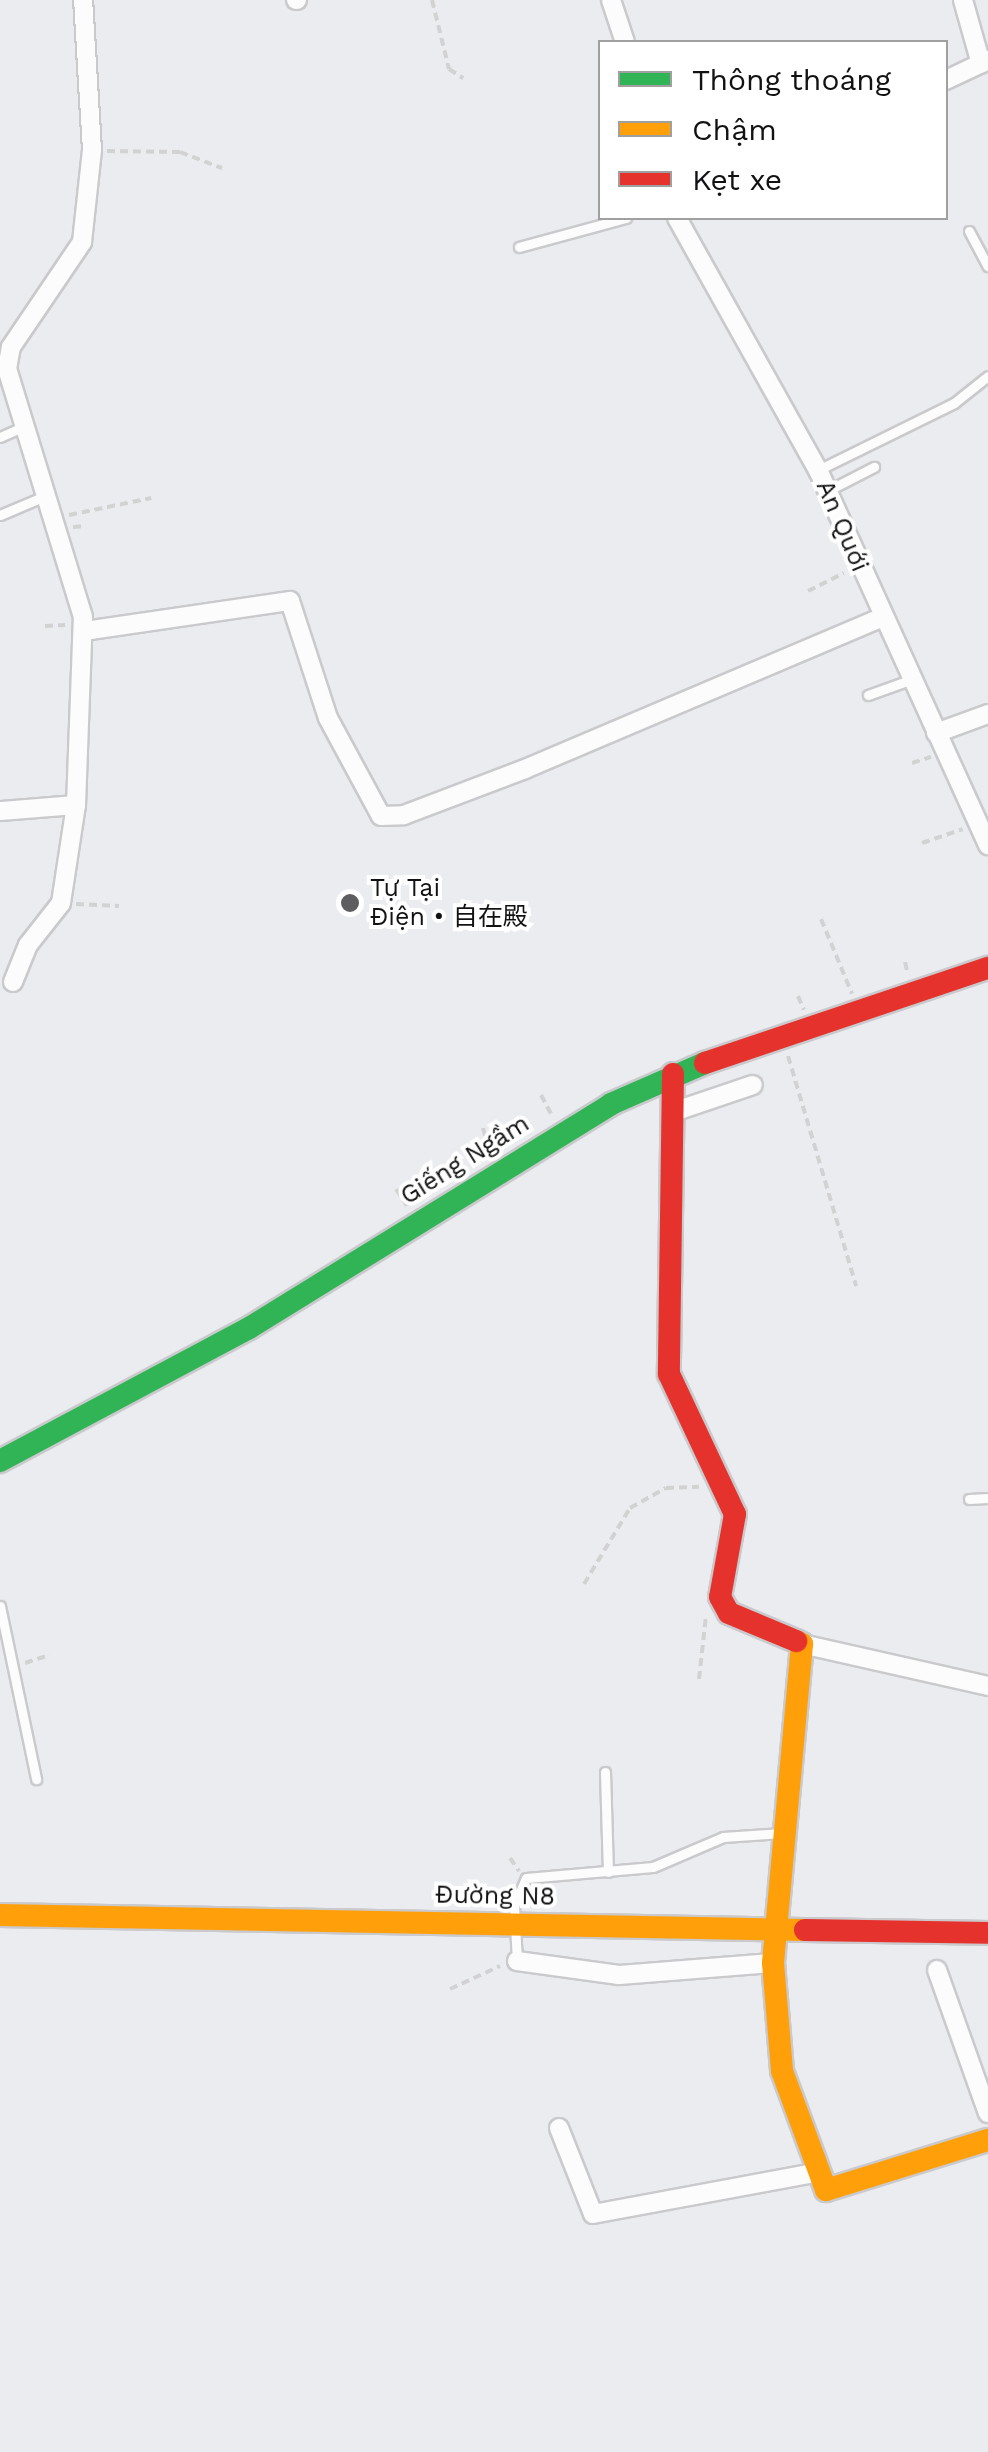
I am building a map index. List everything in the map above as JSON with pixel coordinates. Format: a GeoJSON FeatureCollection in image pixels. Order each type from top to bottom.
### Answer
{"type":"FeatureCollection","features":[{"type":"Feature","properties":{"kind":"street"},"geometry":{"type":"LineString","coordinates":[[13,982],[28,944],[61,903],[76,805],[84,631],[54,518],[22,428],[7,369],[11,348],[78,253],[92,150],[83,0]]}},
{"type":"Feature","properties":{"kind":"street"},"geometry":{"type":"LineString","coordinates":[[612,0],[624,40]]}},
{"type":"Feature","properties":{"kind":"street"},"geometry":{"type":"LineString","coordinates":[[948,79],[985,62],[963,0]]}},
{"type":"Feature","properties":{"kind":"street","name":"An Quới"},"geometry":{"type":"LineString","coordinates":[[679,220],[818,470],[881,618],[988,845]]}},
{"type":"Feature","properties":{"kind":"street"},"geometry":{"type":"LineString","coordinates":[[84,631],[290,600],[328,718],[364,792],[381,816],[404,815],[881,618]]}},
{"type":"Feature","properties":{"kind":"street"},"geometry":{"type":"LineString","coordinates":[[936,732],[988,714]]}},
{"type":"Feature","properties":{"kind":"street"},"geometry":{"type":"LineString","coordinates":[[0,810],[76,805]]}},
{"type":"Feature","properties":{"kind":"street","name":"Giếng Ngầm"},"geometry":{"type":"LineString","coordinates":[[0,1460],[249,1328],[496,1171],[674,1074],[988,968]]}},
{"type":"Feature","properties":{"kind":"street"},"geometry":{"type":"LineString","coordinates":[[674,1074],[670,1374],[676,1402],[729,1488],[735,1535],[718,1582],[722,1605],[802,1644],[988,1686]]}},
{"type":"Feature","properties":{"kind":"street"},"geometry":{"type":"LineString","coordinates":[[676,1110],[753,1085]]}},
{"type":"Feature","properties":{"kind":"street"},"geometry":{"type":"LineString","coordinates":[[802,1644],[792,1796],[782,1834],[773,1963],[782,2071],[826,2190],[988,2140]]}},
{"type":"Feature","properties":{"kind":"street","name":"Đường N8"},"geometry":{"type":"LineString","coordinates":[[0,1914],[988,1933]]}},
{"type":"Feature","properties":{"kind":"street"},"geometry":{"type":"LineString","coordinates":[[516,1960],[618,1975],[773,1963]]}},
{"type":"Feature","properties":{"kind":"street"},"geometry":{"type":"LineString","coordinates":[[937,1970],[988,2112]]}},
{"type":"Feature","properties":{"kind":"street"},"geometry":{"type":"LineString","coordinates":[[559,2128],[593,2214],[820,2172]]}},
{"type":"Feature","properties":{"kind":"lane"},"geometry":{"type":"LineString","coordinates":[[519,247],[619,220]]}},
{"type":"Feature","properties":{"kind":"lane"},"geometry":{"type":"LineString","coordinates":[[968,231],[988,266]]}},
{"type":"Feature","properties":{"kind":"lane"},"geometry":{"type":"LineString","coordinates":[[818,470],[954,403],[988,376]]}},
{"type":"Feature","properties":{"kind":"lane"},"geometry":{"type":"LineString","coordinates":[[0,437],[22,428]]}},
{"type":"Feature","properties":{"kind":"lane"},"geometry":{"type":"LineString","coordinates":[[827,491],[874,467]]}},
{"type":"Feature","properties":{"kind":"lane"},"geometry":{"type":"LineString","coordinates":[[0,514],[45,496]]}},
{"type":"Feature","properties":{"kind":"lane"},"geometry":{"type":"LineString","coordinates":[[868,695],[910,680]]}},
{"type":"Feature","properties":{"kind":"lane"},"geometry":{"type":"LineString","coordinates":[[968,1499],[988,1498]]}},
{"type":"Feature","properties":{"kind":"lane"},"geometry":{"type":"LineString","coordinates":[[0,1606],[16,1666],[36,1779]]}},
{"type":"Feature","properties":{"kind":"lane"},"geometry":{"type":"LineString","coordinates":[[604,1772],[608,1872]]}},
{"type":"Feature","properties":{"kind":"lane"},"geometry":{"type":"LineString","coordinates":[[516,1960],[518,1884],[526,1878],[671,1863],[724,1837],[782,1834]]}},
{"type":"Feature","properties":{"kind":"path"},"geometry":{"type":"LineString","coordinates":[[432,0],[449,69],[463,78]]}},
{"type":"Feature","properties":{"kind":"path"},"geometry":{"type":"LineString","coordinates":[[92,150],[180,152],[222,168]]}},
{"type":"Feature","properties":{"kind":"path"},"geometry":{"type":"LineString","coordinates":[[54,518],[151,498]]}},
{"type":"Feature","properties":{"kind":"path"},"geometry":{"type":"LineString","coordinates":[[808,591],[858,565]]}},
{"type":"Feature","properties":{"kind":"path"},"geometry":{"type":"LineString","coordinates":[[922,844],[978,824]]}},
{"type":"Feature","properties":{"kind":"path"},"geometry":{"type":"LineString","coordinates":[[61,903],[119,906]]}},
{"type":"Feature","properties":{"kind":"path"},"geometry":{"type":"LineString","coordinates":[[822,918],[859,1012]]}},
{"type":"Feature","properties":{"kind":"path"},"geometry":{"type":"LineString","coordinates":[[782,1038],[856,1286]]}},
{"type":"Feature","properties":{"kind":"path"},"geometry":{"type":"LineString","coordinates":[[483,1128],[496,1171]]}},
{"type":"Feature","properties":{"kind":"path"},"geometry":{"type":"LineString","coordinates":[[584,1584],[639,1502],[666,1488],[729,1488]]}},
{"type":"Feature","properties":{"kind":"path"},"geometry":{"type":"LineString","coordinates":[[699,1679],[700,1628],[722,1605]]}},
{"type":"Feature","properties":{"kind":"path"},"geometry":{"type":"LineString","coordinates":[[16,1666],[50,1655]]}},
{"type":"Feature","properties":{"kind":"path"},"geometry":{"type":"LineString","coordinates":[[450,1989],[516,1960]]}},
{"type":"Feature","properties":{"kind":"traffic: fast"},"geometry":{"type":"LineString","coordinates":[[0,1461],[249,1328],[611,1104],[705,1063]]}},
{"type":"Feature","properties":{"kind":"traffic: slow"},"geometry":{"type":"LineString","coordinates":[[796,1641],[802,1644],[773,1963],[782,2071],[826,2190],[988,2140]]}},
{"type":"Feature","properties":{"kind":"traffic: slow"},"geometry":{"type":"LineString","coordinates":[[0,1915],[805,1930]]}},
{"type":"Feature","properties":{"kind":"traffic: jam"},"geometry":{"type":"LineString","coordinates":[[705,1063],[988,968]]}},
{"type":"Feature","properties":{"kind":"traffic: jam"},"geometry":{"type":"LineString","coordinates":[[673,1074],[669,1374],[735,1514],[720,1597],[729,1613],[796,1641]]}},
{"type":"Feature","properties":{"kind":"traffic: jam"},"geometry":{"type":"LineString","coordinates":[[805,1930],[988,1933]]}},
{"type":"Feature","properties":{"kind":"place","name":"Tự Tại Điện • 自在殿"},"geometry":{"type":"Point","coordinates":[350,903]}}]}
